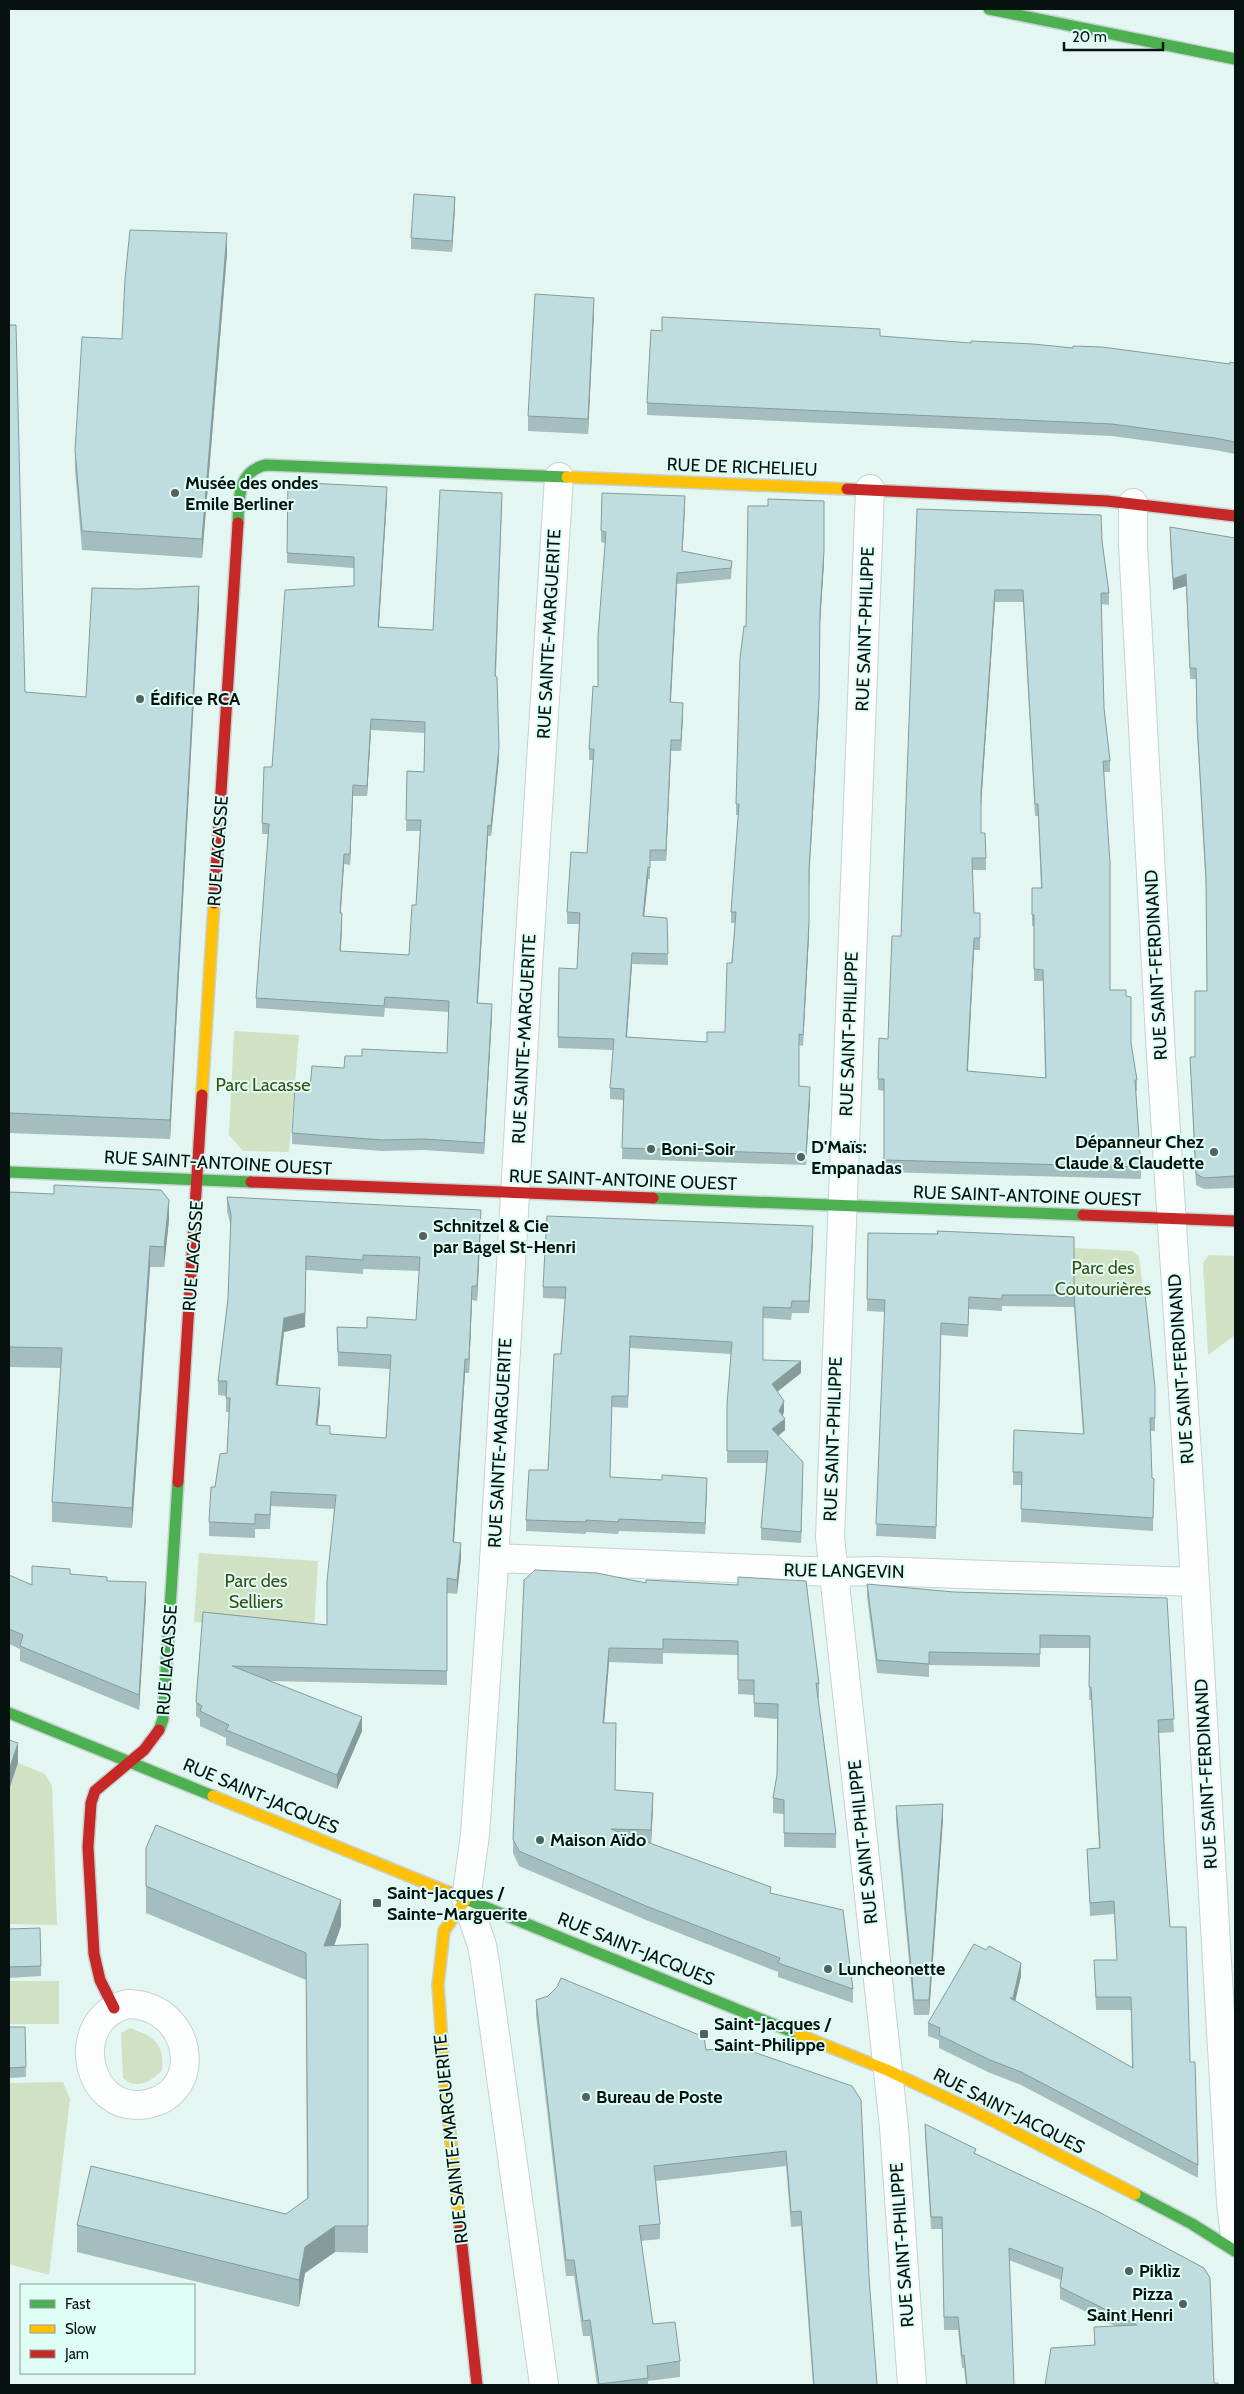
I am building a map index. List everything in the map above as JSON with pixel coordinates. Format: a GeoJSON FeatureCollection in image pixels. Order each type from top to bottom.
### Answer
{"type":"FeatureCollection","features":[{"type":"Feature","properties":{"kind":"main road"},"geometry":{"type":"LineString","coordinates":[[989,9],[1235,59]]}},
{"type":"Feature","properties":{"kind":"main road","name":"RUE DE RICHELIEU"},"geometry":{"type":"LineString","coordinates":[[249,471],[259,465],[273,464],[870,489],[1133,503],[1235,516]]}},
{"type":"Feature","properties":{"kind":"main road","name":"RUE LACASSE"},"geometry":{"type":"LineString","coordinates":[[114,2008],[97,1970],[89,1828],[92,1800],[95,1791],[156,1738],[163,1719],[240,491],[249,471]]}},
{"type":"Feature","properties":{"kind":"main road","name":"RUE SAINT-ANTOINE OUEST"},"geometry":{"type":"LineString","coordinates":[[9,1172],[1235,1221]]}},
{"type":"Feature","properties":{"kind":"main road","name":"RUE SAINT-JACQUES"},"geometry":{"type":"LineString","coordinates":[[9,1713],[887,2070],[970,2109],[1192,2224],[1235,2251]]}},
{"type":"Feature","properties":{"kind":"main road","name":"RUE SAINTE-MARGUERITE"},"geometry":{"type":"LineString","coordinates":[[466,1899],[444,1931],[438,1985],[445,2086],[477,2385]]}},
{"type":"Feature","properties":{"kind":"street","name":"RUE SAINTE-MARGUERITE"},"geometry":{"type":"LineString","coordinates":[[544,2385],[485,1963],[482,1946],[466,1899],[475,1835],[494,1558],[558,477]]}},
{"type":"Feature","properties":{"kind":"street","name":"RUE SAINT-PHILIPPE"},"geometry":{"type":"LineString","coordinates":[[870,489],[841,1206],[830,1537],[887,2070],[902,2238],[912,2385]]}},
{"type":"Feature","properties":{"kind":"street","name":"RUE SAINT-FERDINAND"},"geometry":{"type":"LineString","coordinates":[[1133,503],[1133,555],[1171,1219],[1195,1582],[1230,2203],[1235,2236]]}},
{"type":"Feature","properties":{"kind":"street","name":"RUE LANGEVIN"},"geometry":{"type":"LineString","coordinates":[[494,1558],[833,1572],[876,1571],[1195,1582]]}},
{"type":"Feature","properties":{"kind":"green space","name":"Parc Lacasse"},"geometry":{"type":"Polygon","coordinates":[[[234,1031],[299,1035],[289,1152],[243,1151],[229,1135],[234,1031]]]}},
{"type":"Feature","properties":{"kind":"green space","name":"Parc des Coutourières"},"geometry":{"type":"Polygon","coordinates":[[[1074,1248],[1132,1251],[1139,1256],[1145,1307],[1074,1307],[1074,1248]]]}},
{"type":"Feature","properties":{"kind":"green space"},"geometry":{"type":"Polygon","coordinates":[[[1209,1255],[1235,1256],[1235,1335],[1208,1355],[1203,1263],[1209,1255]]]}},
{"type":"Feature","properties":{"kind":"green space","name":"Parc des Selliers"},"geometry":{"type":"Polygon","coordinates":[[[199,1553],[318,1561],[314,1630],[194,1622],[199,1553]]]}},
{"type":"Feature","properties":{"kind":"green space"},"geometry":{"type":"Polygon","coordinates":[[[18,1763],[45,1774],[52,1786],[57,1925],[9,1924],[9,1790],[18,1763]]]}},
{"type":"Feature","properties":{"kind":"green space"},"geometry":{"type":"Polygon","coordinates":[[[9,1981],[59,1981],[59,2024],[9,2024],[9,1981]]]}},
{"type":"Feature","properties":{"kind":"green space"},"geometry":{"type":"Polygon","coordinates":[[[130,2028],[151,2038],[156,2042],[162,2053],[162,2070],[154,2078],[144,2083],[133,2084],[123,2078],[121,2033],[130,2028]]]}},
{"type":"Feature","properties":{"kind":"green space"},"geometry":{"type":"Polygon","coordinates":[[[63,2082],[70,2099],[49,2275],[9,2264],[9,2083],[63,2082]]]}},
{"type":"Feature","properties":{"kind":"building"},"geometry":{"type":"Polygon","coordinates":[[[414,194],[455,197],[452,241],[411,238],[414,194]]]}},
{"type":"Feature","properties":{"kind":"building"},"geometry":{"type":"Polygon","coordinates":[[[130,230],[227,233],[202,539],[82,531],[75,451],[82,337],[122,339],[130,230]]]}},
{"type":"Feature","properties":{"kind":"building"},"geometry":{"type":"Polygon","coordinates":[[[535,294],[594,298],[588,419],[528,416],[535,294]]]}},
{"type":"Feature","properties":{"kind":"building"},"geometry":{"type":"Polygon","coordinates":[[[662,317],[880,329],[880,336],[971,343],[971,341],[1073,348],[1073,346],[1102,347],[1230,364],[1230,362],[1235,363],[1235,442],[1112,424],[647,403],[651,330],[662,331],[662,317]]]}},
{"type":"Feature","properties":{"kind":"building","name":"Édifice RCA"},"geometry":{"type":"Polygon","coordinates":[[[9,325],[16,325],[25,692],[86,697],[92,588],[138,589],[199,586],[170,1120],[9,1113],[9,325]]]}},
{"type":"Feature","properties":{"kind":"building"},"geometry":{"type":"Polygon","coordinates":[[[288,482],[387,487],[378,627],[433,630],[440,490],[502,493],[495,676],[497,677],[499,748],[491,826],[488,825],[477,1003],[492,1004],[484,1143],[424,1139],[382,1140],[292,1133],[295,1087],[310,1089],[312,1066],[344,1068],[345,1056],[362,1056],[362,1049],[447,1053],[449,1001],[385,997],[384,1006],[256,998],[269,824],[262,823],[264,767],[272,767],[285,590],[354,586],[354,557],[287,553],[288,482]],[[371,719],[367,786],[353,785],[350,854],[344,854],[340,913],[342,913],[340,951],[409,955],[412,905],[416,905],[421,820],[406,820],[407,771],[424,772],[425,722],[371,719]]]}},
{"type":"Feature","properties":{"kind":"building"},"geometry":{"type":"Polygon","coordinates":[[[602,493],[685,496],[682,551],[732,561],[731,568],[677,573],[670,702],[683,703],[681,740],[671,740],[666,850],[650,850],[650,868],[648,867],[643,916],[667,918],[668,954],[632,953],[626,1037],[707,1042],[707,1032],[725,1032],[727,963],[732,963],[736,912],[731,912],[739,804],[736,804],[740,658],[744,626],[746,627],[748,506],[768,506],[768,499],[824,501],[819,698],[809,870],[809,923],[803,1035],[799,1034],[799,1086],[810,1087],[806,1154],[622,1148],[624,1089],[610,1088],[614,1039],[558,1037],[559,968],[577,969],[580,913],[567,912],[571,852],[587,853],[594,749],[589,749],[593,686],[598,687],[598,636],[606,532],[601,531],[602,493]]]}},
{"type":"Feature","properties":{"kind":"building"},"geometry":{"type":"Polygon","coordinates":[[[917,509],[1101,515],[1102,541],[1109,593],[1101,593],[1104,708],[1110,761],[1103,761],[1110,862],[1110,990],[1126,990],[1126,996],[1131,997],[1131,1043],[1137,1080],[1135,1080],[1141,1167],[884,1160],[884,1079],[878,1079],[879,1038],[888,1039],[892,936],[901,936],[917,509]],[[995,590],[981,793],[981,833],[985,833],[986,858],[972,858],[974,913],[980,913],[980,938],[974,938],[967,1071],[1046,1078],[1043,970],[1034,969],[1032,888],[1042,888],[1038,804],[1035,804],[1023,590],[995,590]]]}},
{"type":"Feature","properties":{"kind":"building"},"geometry":{"type":"Polygon","coordinates":[[[1170,527],[1235,538],[1235,1176],[1204,1178],[1196,1174],[1190,1057],[1195,1057],[1195,991],[1207,991],[1206,878],[1197,721],[1196,668],[1190,668],[1186,574],[1173,579],[1170,527]]]}},
{"type":"Feature","properties":{"kind":"building"},"geometry":{"type":"Polygon","coordinates":[[[54,1185],[161,1190],[169,1200],[164,1247],[150,1246],[132,1508],[52,1502],[62,1348],[9,1347],[9,1192],[54,1194],[54,1185]]]}},
{"type":"Feature","properties":{"kind":"building"},"geometry":{"type":"Polygon","coordinates":[[[227,1197],[481,1210],[477,1286],[472,1286],[469,1359],[465,1359],[453,1542],[461,1543],[457,1580],[447,1578],[447,1671],[232,1666],[362,1717],[337,1775],[226,1730],[229,1725],[200,1711],[202,1706],[196,1702],[203,1612],[327,1625],[327,1581],[336,1495],[271,1492],[270,1515],[255,1514],[255,1524],[209,1522],[211,1487],[215,1487],[220,1454],[227,1453],[230,1398],[226,1398],[227,1381],[218,1381],[228,1299],[231,1215],[227,1197]],[[363,1255],[363,1260],[306,1256],[305,1313],[284,1318],[276,1385],[320,1388],[316,1425],[330,1426],[330,1434],[386,1438],[391,1355],[338,1352],[337,1327],[367,1328],[367,1317],[416,1320],[420,1257],[363,1255]]]}},
{"type":"Feature","properties":{"kind":"building"},"geometry":{"type":"Polygon","coordinates":[[[547,1216],[813,1226],[809,1301],[792,1301],[791,1308],[763,1307],[763,1360],[801,1361],[772,1384],[784,1401],[779,1411],[785,1419],[772,1429],[803,1462],[801,1532],[761,1528],[768,1451],[727,1451],[727,1404],[732,1342],[630,1336],[628,1396],[612,1396],[610,1477],[662,1480],[662,1475],[707,1478],[705,1523],[619,1519],[618,1522],[526,1520],[529,1470],[548,1470],[554,1354],[561,1354],[566,1287],[543,1287],[547,1216]]]}},
{"type":"Feature","properties":{"kind":"building"},"geometry":{"type":"Polygon","coordinates":[[[937,1231],[1074,1237],[1074,1295],[1002,1295],[1002,1299],[969,1297],[968,1325],[941,1323],[936,1527],[876,1524],[885,1300],[867,1299],[868,1233],[938,1234],[937,1231]]]}},
{"type":"Feature","properties":{"kind":"building"},"geometry":{"type":"Polygon","coordinates":[[[1074,1294],[1145,1294],[1155,1387],[1155,1418],[1150,1418],[1152,1478],[1154,1479],[1153,1518],[1021,1509],[1022,1472],[1013,1472],[1014,1430],[1084,1434],[1074,1294]]]}},
{"type":"Feature","properties":{"kind":"building"},"geometry":{"type":"Polygon","coordinates":[[[32,1566],[70,1569],[70,1574],[107,1577],[107,1581],[146,1582],[139,1695],[20,1646],[23,1635],[9,1629],[9,1575],[32,1585],[32,1566]]]}},
{"type":"Feature","properties":{"kind":"building"},"geometry":{"type":"Polygon","coordinates":[[[535,1570],[597,1573],[646,1583],[646,1580],[738,1585],[738,1577],[806,1581],[819,1684],[816,1683],[836,1834],[784,1833],[784,1800],[773,1798],[777,1775],[778,1704],[754,1703],[754,1680],[738,1680],[738,1641],[663,1639],[663,1649],[609,1648],[603,1723],[616,1723],[615,1790],[653,1793],[651,1830],[611,1829],[771,1887],[770,1893],[843,1910],[853,1989],[778,1963],[780,1958],[646,1906],[519,1851],[513,1839],[524,1580],[535,1570]]]}},
{"type":"Feature","properties":{"kind":"building"},"geometry":{"type":"Polygon","coordinates":[[[867,1584],[954,1592],[1167,1598],[1174,1719],[1158,1720],[1164,1844],[1170,1927],[1186,1927],[1190,2062],[1195,2062],[1198,2165],[1021,2072],[990,2060],[939,2035],[940,2028],[928,2023],[974,1944],[986,1950],[989,1946],[1021,1963],[1013,1998],[1010,1998],[1133,2068],[1131,1997],[1096,1997],[1094,1960],[1117,1960],[1114,1901],[1090,1903],[1087,1849],[1100,1848],[1091,1687],[1089,1687],[1090,1636],[1040,1635],[1040,1654],[929,1652],[929,1664],[877,1660],[867,1584]]]}},
{"type":"Feature","properties":{"kind":"building"},"geometry":{"type":"Polygon","coordinates":[[[9,1740],[18,1743],[9,1770],[9,1740]]]}},
{"type":"Feature","properties":{"kind":"building"},"geometry":{"type":"Polygon","coordinates":[[[943,1804],[929,2000],[914,2000],[896,1806],[943,1804]]]}},
{"type":"Feature","properties":{"kind":"building"},"geometry":{"type":"Polygon","coordinates":[[[156,1825],[341,1900],[324,1946],[368,1944],[368,2226],[335,2226],[305,2247],[299,2280],[77,2225],[91,2166],[286,2214],[308,2198],[306,1953],[146,1886],[146,1848],[156,1825]]]}},
{"type":"Feature","properties":{"kind":"building"},"geometry":{"type":"Polygon","coordinates":[[[40,1928],[41,1966],[9,1967],[9,1929],[40,1928]]]}},
{"type":"Feature","properties":{"kind":"building"},"geometry":{"type":"Polygon","coordinates":[[[561,1978],[704,2037],[706,2050],[739,2047],[852,2086],[861,2100],[869,2277],[877,2385],[814,2385],[801,2211],[791,2212],[786,2151],[654,2166],[660,2224],[639,2226],[653,2324],[675,2322],[680,2361],[647,2366],[648,2378],[599,2384],[590,2320],[583,2321],[574,2260],[566,2260],[536,2000],[548,1996],[557,1987],[561,1978]]]}},
{"type":"Feature","properties":{"kind":"building"},"geometry":{"type":"Polygon","coordinates":[[[9,2027],[25,2027],[26,2067],[9,2068],[9,2027]]]}},
{"type":"Feature","properties":{"kind":"building"},"geometry":{"type":"Polygon","coordinates":[[[925,2124],[976,2149],[974,2153],[1099,2212],[1204,2268],[1210,2278],[1214,2383],[1218,2383],[1218,2385],[1045,2385],[1051,2348],[1095,2345],[1094,2327],[1137,2325],[1060,2287],[1063,2268],[1009,2248],[1014,2385],[967,2385],[958,2317],[944,2317],[942,2217],[931,2217],[925,2124]]]}},
{"type":"Feature","properties":{"kind":"traffic: fast"},"geometry":{"type":"LineString","coordinates":[[989,9],[1235,59]]}},
{"type":"Feature","properties":{"kind":"traffic: fast"},"geometry":{"type":"LineString","coordinates":[[238,523],[241,487],[250,473],[266,465],[567,477]]}},
{"type":"Feature","properties":{"kind":"traffic: fast"},"geometry":{"type":"LineString","coordinates":[[9,1172],[251,1182]]}},
{"type":"Feature","properties":{"kind":"traffic: fast"},"geometry":{"type":"LineString","coordinates":[[653,1198],[1083,1215]]}},
{"type":"Feature","properties":{"kind":"traffic: fast"},"geometry":{"type":"LineString","coordinates":[[159,1730],[163,1719],[178,1482]]}},
{"type":"Feature","properties":{"kind":"traffic: fast"},"geometry":{"type":"LineString","coordinates":[[9,1713],[213,1796]]}},
{"type":"Feature","properties":{"kind":"traffic: fast"},"geometry":{"type":"LineString","coordinates":[[448,1892],[800,2035]]}},
{"type":"Feature","properties":{"kind":"traffic: fast"},"geometry":{"type":"LineString","coordinates":[[1135,2194],[1192,2224],[1235,2251]]}},
{"type":"Feature","properties":{"kind":"traffic: slow"},"geometry":{"type":"LineString","coordinates":[[567,477],[847,489]]}},
{"type":"Feature","properties":{"kind":"traffic: slow"},"geometry":{"type":"LineString","coordinates":[[202,1095],[214,903]]}},
{"type":"Feature","properties":{"kind":"traffic: slow"},"geometry":{"type":"LineString","coordinates":[[213,1796],[448,1892]]}},
{"type":"Feature","properties":{"kind":"traffic: slow"},"geometry":{"type":"LineString","coordinates":[[460,2227],[445,2086],[438,1985],[444,1931],[466,1899]]}},
{"type":"Feature","properties":{"kind":"traffic: slow"},"geometry":{"type":"LineString","coordinates":[[800,2035],[887,2070],[970,2109],[1135,2194]]}},
{"type":"Feature","properties":{"kind":"traffic: jam"},"geometry":{"type":"LineString","coordinates":[[847,489],[1107,501],[1235,516]]}},
{"type":"Feature","properties":{"kind":"traffic: jam"},"geometry":{"type":"LineString","coordinates":[[214,903],[238,523]]}},
{"type":"Feature","properties":{"kind":"traffic: jam"},"geometry":{"type":"LineString","coordinates":[[178,1482],[202,1095]]}},
{"type":"Feature","properties":{"kind":"traffic: jam"},"geometry":{"type":"LineString","coordinates":[[251,1182],[653,1198]]}},
{"type":"Feature","properties":{"kind":"traffic: jam"},"geometry":{"type":"LineString","coordinates":[[1083,1215],[1235,1221]]}},
{"type":"Feature","properties":{"kind":"traffic: jam"},"geometry":{"type":"LineString","coordinates":[[114,2008],[100,1980],[94,1954],[88,1847],[91,1803],[95,1791],[144,1750],[159,1730]]}},
{"type":"Feature","properties":{"kind":"traffic: jam"},"geometry":{"type":"LineString","coordinates":[[460,2227],[477,2385]]}},
{"type":"Feature","properties":{"kind":"place","name":"Musée des ondes Emile Berliner"},"geometry":{"type":"Point","coordinates":[175,493]}},
{"type":"Feature","properties":{"kind":"place","name":"Édifice RCA"},"geometry":{"type":"Point","coordinates":[140,699]}},
{"type":"Feature","properties":{"kind":"place","name":"Boni-Soir"},"geometry":{"type":"Point","coordinates":[651,1149]}},
{"type":"Feature","properties":{"kind":"place","name":"Dépanneur Chez Claude & Claudette"},"geometry":{"type":"Point","coordinates":[1214,1152]}},
{"type":"Feature","properties":{"kind":"place","name":"D'Maïs: Empanadas"},"geometry":{"type":"Point","coordinates":[801,1157]}},
{"type":"Feature","properties":{"kind":"place","name":"Schnitzel & Cie par Bagel St-Henri"},"geometry":{"type":"Point","coordinates":[423,1236]}},
{"type":"Feature","properties":{"kind":"place","name":"Maison Aïdo"},"geometry":{"type":"Point","coordinates":[540,1840]}},
{"type":"Feature","properties":{"kind":"place","name":"Saint-Jacques / Sainte-Marguerite"},"geometry":{"type":"Point","coordinates":[377,1903]}},
{"type":"Feature","properties":{"kind":"place","name":"Luncheonette"},"geometry":{"type":"Point","coordinates":[828,1969]}},
{"type":"Feature","properties":{"kind":"place","name":"Saint-Jacques / Saint-Philippe"},"geometry":{"type":"Point","coordinates":[704,2034]}},
{"type":"Feature","properties":{"kind":"place","name":"Bureau de Poste"},"geometry":{"type":"Point","coordinates":[586,2097]}},
{"type":"Feature","properties":{"kind":"place","name":"Piklìz"},"geometry":{"type":"Point","coordinates":[1129,2271]}},
{"type":"Feature","properties":{"kind":"place","name":"Pizza Saint Henri"},"geometry":{"type":"Point","coordinates":[1183,2304]}}]}
